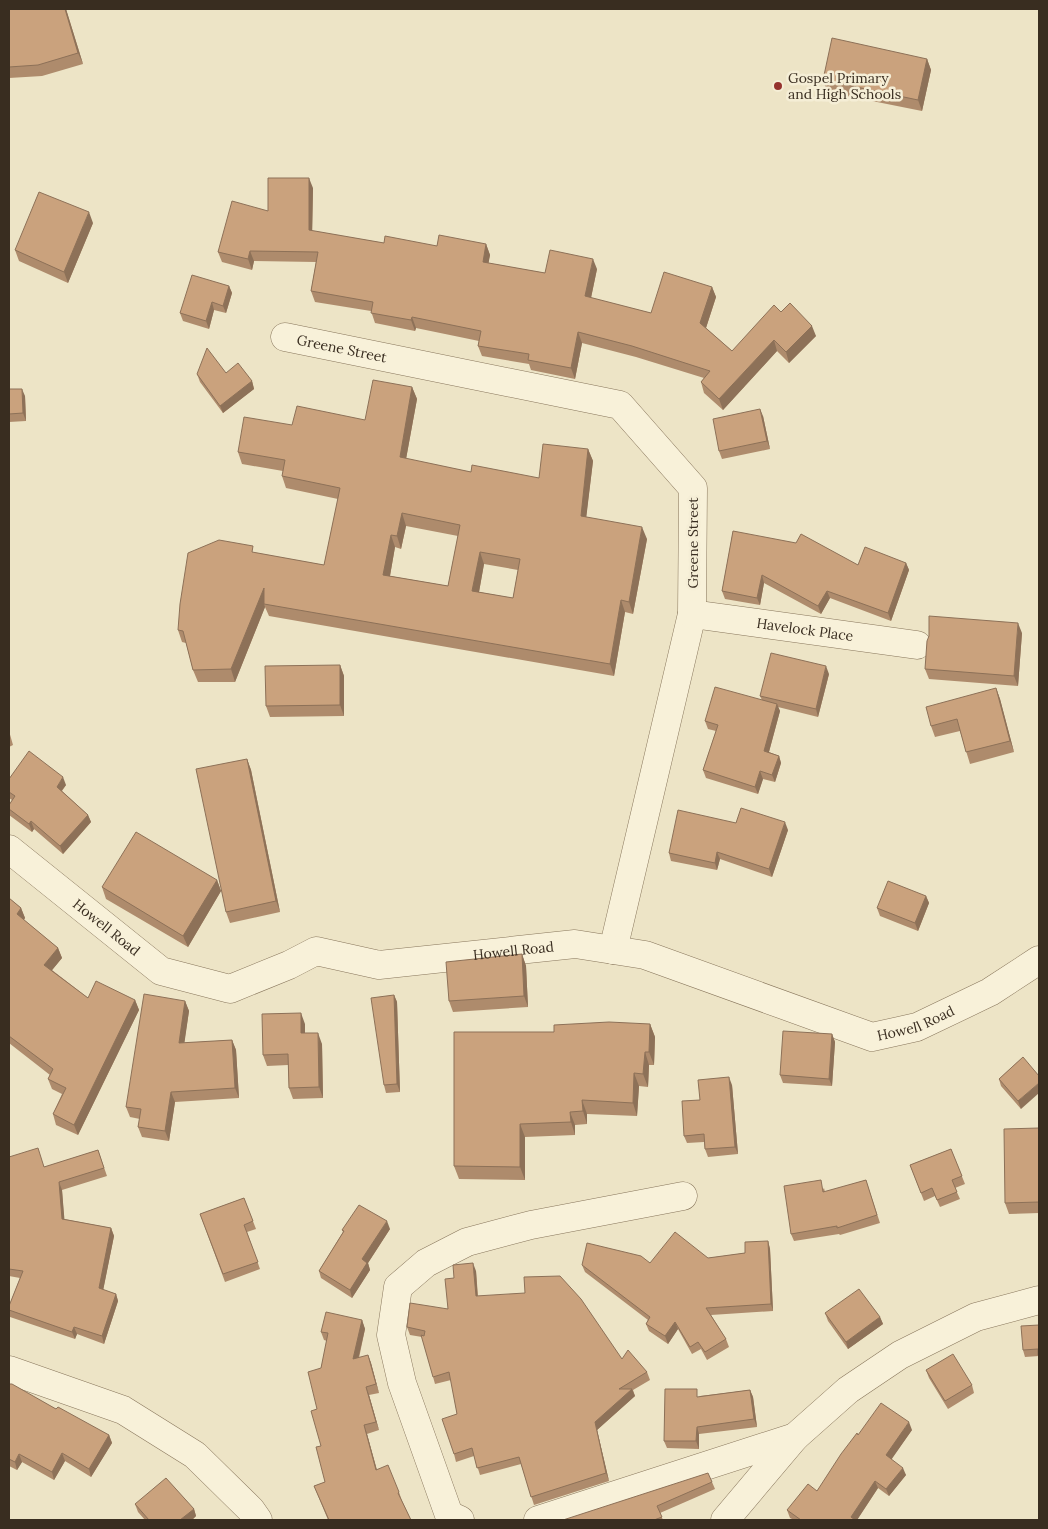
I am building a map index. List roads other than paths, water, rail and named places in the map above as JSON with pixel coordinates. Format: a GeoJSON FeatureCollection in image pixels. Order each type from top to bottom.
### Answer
{"type":"FeatureCollection","features":[{"type":"Feature","properties":{"kind":"street","name":"Greene Street"},"geometry":{"type":"LineString","coordinates":[[285,336],[620,405],[693,488],[692,614],[613,950]]}},
{"type":"Feature","properties":{"kind":"street","name":"Havelock Place"},"geometry":{"type":"LineString","coordinates":[[692,614],[917,645]]}},
{"type":"Feature","properties":{"kind":"street","name":"Howell Road"},"geometry":{"type":"LineString","coordinates":[[9,849],[161,971],[230,989],[289,965],[316,951],[379,965],[575,944],[644,955],[872,1037],[917,1026],[990,992],[1039,960]]}},
{"type":"Feature","properties":{"kind":"street"},"geometry":{"type":"LineString","coordinates":[[460,1520],[449,1515],[402,1383],[391,1335],[398,1287],[426,1263],[467,1242],[531,1225],[683,1196]]}},
{"type":"Feature","properties":{"kind":"street"},"geometry":{"type":"LineString","coordinates":[[725,1520],[795,1437],[848,1390],[900,1355],[976,1317],[1039,1300]]}},
{"type":"Feature","properties":{"kind":"street"},"geometry":{"type":"LineString","coordinates":[[9,1370],[123,1410],[195,1455],[251,1510],[258,1520]]}},
{"type":"Feature","properties":{"kind":"street"},"geometry":{"type":"LineString","coordinates":[[538,1520],[795,1437]]}},
{"type":"Feature","properties":{"kind":"place","name":"Gospel Primary and High Schools"},"geometry":{"type":"Point","coordinates":[778,86]}}]}
